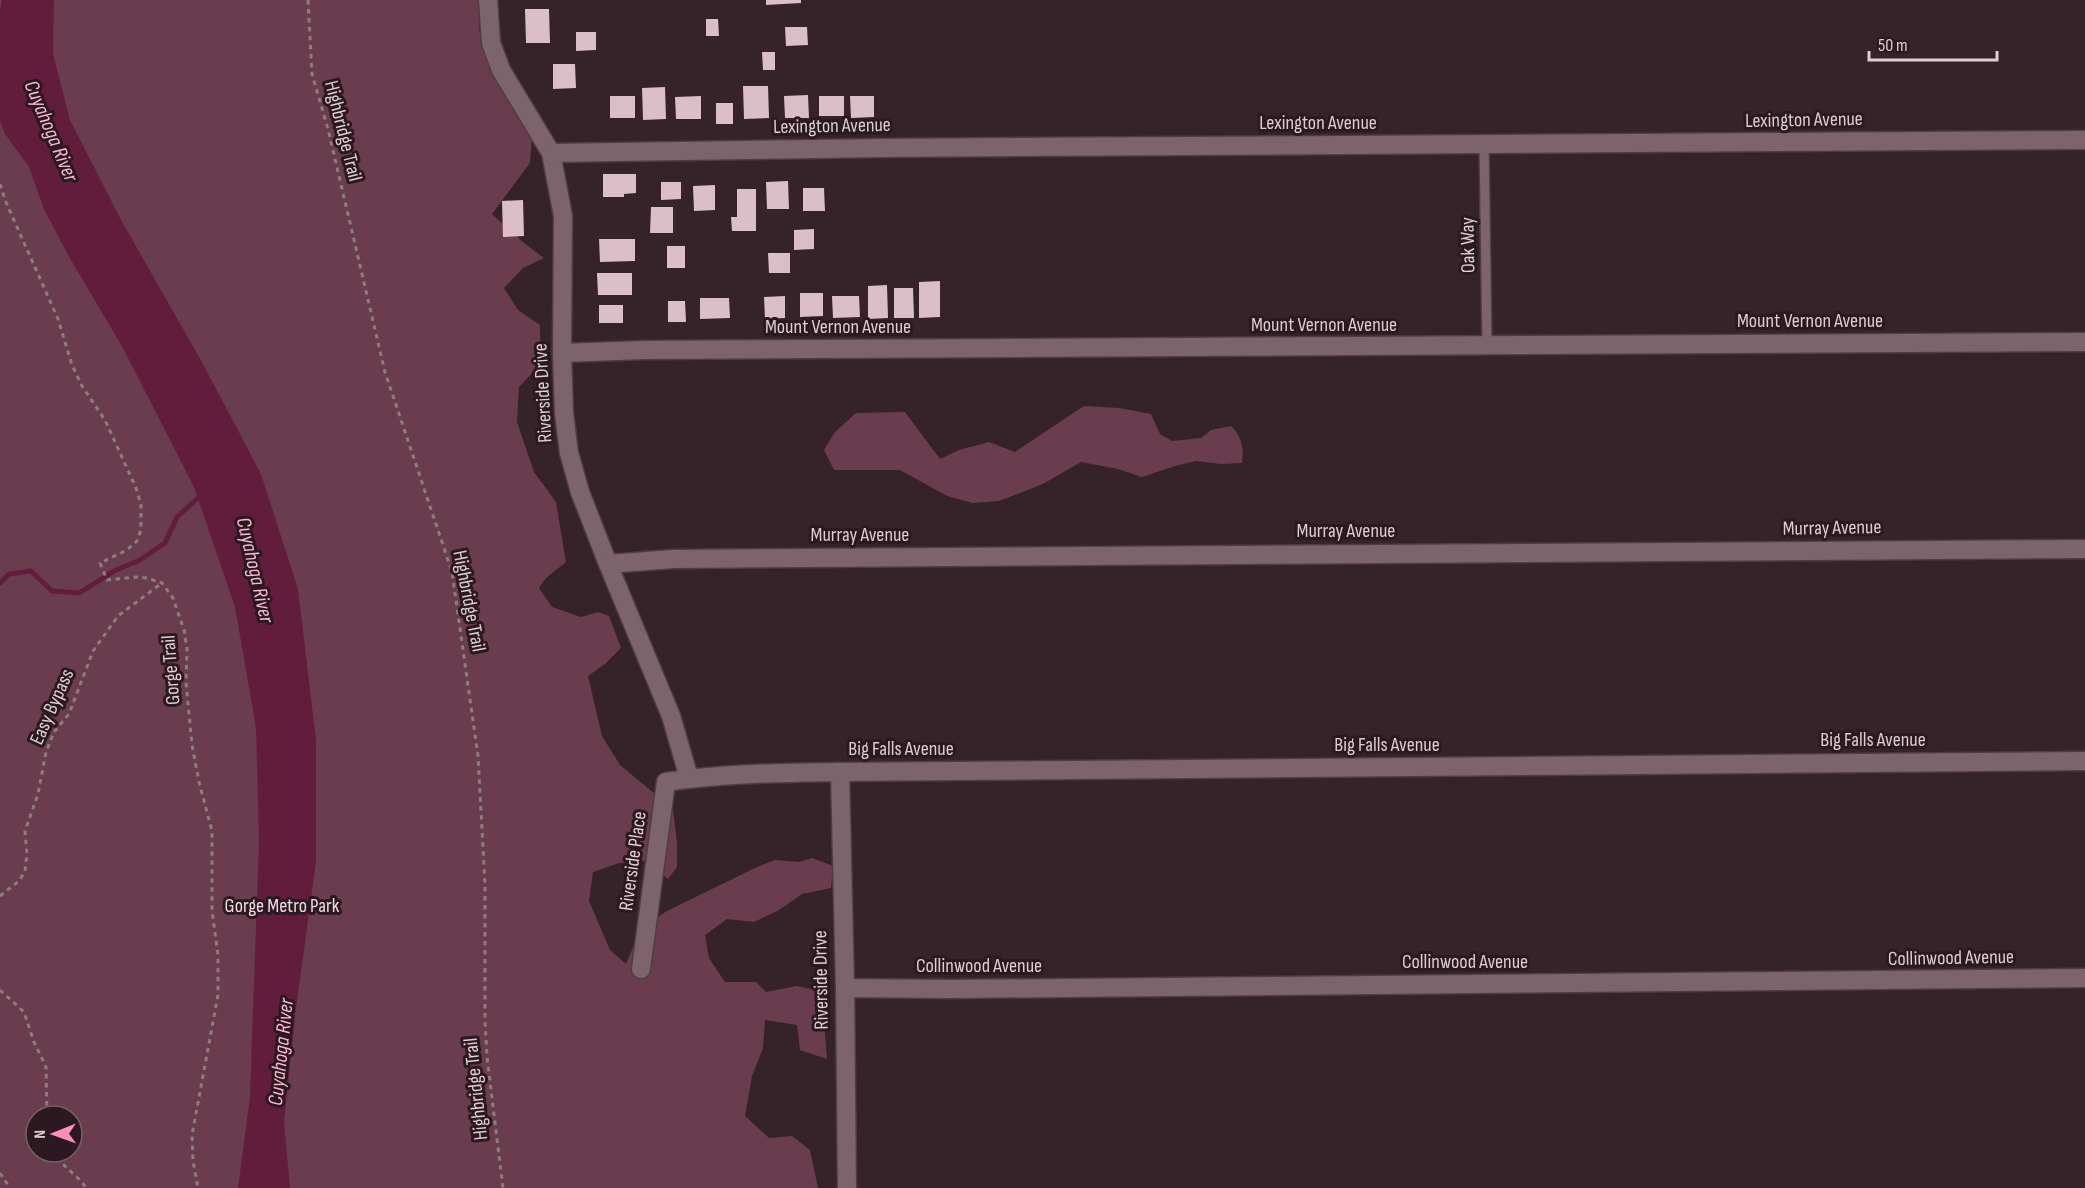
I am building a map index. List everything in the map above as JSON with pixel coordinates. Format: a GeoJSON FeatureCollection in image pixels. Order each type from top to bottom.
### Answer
{"type":"FeatureCollection","features":[{"type":"Feature","properties":{"kind":"street","name":"Riverside Drive"},"geometry":{"type":"LineString","coordinates":[[488,0],[491,43],[501,70],[551,153],[563,216],[562,353],[564,413],[569,453],[580,492],[671,716],[689,778]]}},
{"type":"Feature","properties":{"kind":"street","name":"Lexington Avenue"},"geometry":{"type":"LineString","coordinates":[[551,153],[893,148],[2085,140]]}},
{"type":"Feature","properties":{"kind":"street","name":"Mount Vernon Avenue"},"geometry":{"type":"LineString","coordinates":[[562,353],[657,350],[2085,342]]}},
{"type":"Feature","properties":{"kind":"street","name":"Murray Avenue"},"geometry":{"type":"LineString","coordinates":[[608,564],[673,559],[817,557],[2085,549]]}},
{"type":"Feature","properties":{"kind":"street","name":"Big Falls Avenue"},"geometry":{"type":"LineString","coordinates":[[689,778],[753,773],[2085,761]]}},
{"type":"Feature","properties":{"kind":"street","name":"Riverside Drive"},"geometry":{"type":"LineString","coordinates":[[840,772],[847,1188]]}},
{"type":"Feature","properties":{"kind":"street","name":"Riverside Place"},"geometry":{"type":"LineString","coordinates":[[641,969],[666,782],[689,778]]}},
{"type":"Feature","properties":{"kind":"street","name":"Collinwood Avenue"},"geometry":{"type":"LineString","coordinates":[[845,987],[952,989],[2085,978]]}},
{"type":"Feature","properties":{"kind":"lane","name":"Oak Way"},"geometry":{"type":"LineString","coordinates":[[1484,144],[1487,346]]}},
{"type":"Feature","properties":{"kind":"path","name":"Highbridge Trail"},"geometry":{"type":"LineString","coordinates":[[308,0],[312,74],[331,140],[386,372],[452,572],[478,756],[485,884],[487,1057],[503,1188]]}},
{"type":"Feature","properties":{"kind":"path"},"geometry":{"type":"LineString","coordinates":[[0,184],[8,208],[58,319],[72,365],[82,386],[105,420],[136,488],[141,505],[141,530],[136,541],[127,550],[100,563],[107,580],[147,578],[162,583]]}},
{"type":"Feature","properties":{"kind":"path","name":"Easy Bypass"},"geometry":{"type":"LineString","coordinates":[[0,896],[19,881],[25,871],[27,854],[25,831],[40,788],[46,752],[54,732],[69,714],[93,651],[117,616],[162,583]]}},
{"type":"Feature","properties":{"kind":"path","name":"Gorge Trail"},"geometry":{"type":"LineString","coordinates":[[162,583],[173,598],[184,630],[192,746],[212,831],[212,911],[219,973],[216,1004],[192,1135],[193,1161],[198,1188]]}},
{"type":"Feature","properties":{"kind":"path"},"geometry":{"type":"LineString","coordinates":[[0,990],[24,1012],[46,1067],[47,1104]]}},
{"type":"Feature","properties":{"kind":"path"},"geometry":{"type":"LineString","coordinates":[[63,1164],[86,1188]]}},
{"type":"Feature","properties":{"kind":"path"},"geometry":{"type":"LineString","coordinates":[[0,1173],[10,1188]]}},
{"type":"Feature","properties":{"kind":"green space","name":"Gorge Metro Park"},"geometry":{"type":"Polygon","coordinates":[[[0,0],[479,0],[479,29],[488,61],[532,136],[530,163],[492,214],[544,258],[523,268],[504,288],[518,310],[540,325],[539,359],[533,371],[519,387],[517,422],[534,472],[556,502],[566,562],[546,578],[539,588],[552,607],[581,617],[598,612],[609,616],[621,648],[605,664],[588,676],[602,736],[620,765],[673,809],[677,867],[668,879],[647,861],[619,863],[593,872],[589,901],[610,950],[626,964],[641,928],[667,911],[757,867],[775,860],[799,862],[812,858],[833,866],[831,888],[802,894],[779,910],[754,922],[727,919],[705,935],[709,958],[725,982],[756,982],[766,992],[797,986],[828,993],[824,1022],[827,1059],[800,1050],[797,1025],[765,1020],[763,1048],[752,1076],[745,1116],[769,1138],[792,1136],[810,1150],[818,1188],[0,1188],[0,0]]]}},
{"type":"Feature","properties":{"kind":"green space"},"geometry":{"type":"Polygon","coordinates":[[[1084,406],[1119,408],[1151,414],[1160,434],[1172,441],[1201,438],[1211,430],[1231,426],[1238,434],[1241,443],[1242,463],[1221,464],[1196,461],[1142,477],[1118,469],[1081,462],[1043,484],[999,501],[973,503],[947,496],[900,470],[834,470],[824,450],[835,432],[856,413],[905,412],[940,459],[959,450],[989,442],[1015,452],[1084,406]]]}},
{"type":"Feature","properties":{"kind":"water","name":"Cuyahoga River"},"geometry":{"type":"Polygon","coordinates":[[[2,0],[54,0],[53,54],[70,120],[120,218],[203,364],[261,474],[298,589],[316,740],[316,862],[296,1008],[284,1122],[290,1188],[238,1188],[250,1097],[259,841],[256,728],[235,607],[194,487],[123,348],[68,255],[44,209],[29,167],[5,134],[0,121],[0,11],[2,0]]]}},
{"type":"Feature","properties":{"kind":"building"},"geometry":{"type":"Polygon","coordinates":[[[766,0],[801,0],[801,3],[766,5],[766,0]]]}},
{"type":"Feature","properties":{"kind":"building"},"geometry":{"type":"Polygon","coordinates":[[[525,9],[549,9],[550,43],[526,43],[525,9]]]}},
{"type":"Feature","properties":{"kind":"building"},"geometry":{"type":"Polygon","coordinates":[[[706,19],[718,19],[719,36],[706,36],[706,19]]]}},
{"type":"Feature","properties":{"kind":"building"},"geometry":{"type":"Polygon","coordinates":[[[785,27],[807,27],[808,45],[786,46],[785,27]]]}},
{"type":"Feature","properties":{"kind":"building"},"geometry":{"type":"Polygon","coordinates":[[[576,32],[596,32],[596,50],[576,51],[576,32]]]}},
{"type":"Feature","properties":{"kind":"building"},"geometry":{"type":"Polygon","coordinates":[[[762,52],[775,52],[775,70],[763,70],[762,52]]]}},
{"type":"Feature","properties":{"kind":"building"},"geometry":{"type":"Polygon","coordinates":[[[553,64],[575,64],[576,88],[553,89],[553,64]]]}},
{"type":"Feature","properties":{"kind":"building"},"geometry":{"type":"Polygon","coordinates":[[[743,86],[768,86],[769,118],[744,119],[743,86]]]}},
{"type":"Feature","properties":{"kind":"building"},"geometry":{"type":"Polygon","coordinates":[[[665,87],[666,119],[643,120],[642,88],[665,87]]]}},
{"type":"Feature","properties":{"kind":"building"},"geometry":{"type":"Polygon","coordinates":[[[808,95],[809,118],[785,118],[784,96],[808,95]]]}},
{"type":"Feature","properties":{"kind":"building"},"geometry":{"type":"Polygon","coordinates":[[[610,96],[635,96],[635,118],[610,118],[610,96]]]}},
{"type":"Feature","properties":{"kind":"building"},"geometry":{"type":"Polygon","coordinates":[[[701,96],[701,119],[676,119],[675,97],[701,96]]]}},
{"type":"Feature","properties":{"kind":"building"},"geometry":{"type":"Polygon","coordinates":[[[819,96],[844,96],[844,116],[819,116],[819,96]]]}},
{"type":"Feature","properties":{"kind":"building"},"geometry":{"type":"Polygon","coordinates":[[[850,96],[874,96],[874,117],[851,118],[850,96]]]}},
{"type":"Feature","properties":{"kind":"building"},"geometry":{"type":"Polygon","coordinates":[[[716,103],[733,103],[733,124],[716,124],[716,103]]]}},
{"type":"Feature","properties":{"kind":"building"},"geometry":{"type":"Polygon","coordinates":[[[603,174],[636,174],[636,193],[624,194],[624,197],[603,197],[603,174]]]}},
{"type":"Feature","properties":{"kind":"building"},"geometry":{"type":"Polygon","coordinates":[[[788,181],[789,209],[767,209],[766,182],[788,181]]]}},
{"type":"Feature","properties":{"kind":"building"},"geometry":{"type":"Polygon","coordinates":[[[661,182],[681,182],[681,199],[661,200],[661,182]]]}},
{"type":"Feature","properties":{"kind":"building"},"geometry":{"type":"Polygon","coordinates":[[[715,185],[715,210],[694,211],[693,186],[715,185]]]}},
{"type":"Feature","properties":{"kind":"building"},"geometry":{"type":"Polygon","coordinates":[[[803,188],[824,188],[825,211],[803,211],[803,188]]]}},
{"type":"Feature","properties":{"kind":"building"},"geometry":{"type":"Polygon","coordinates":[[[737,189],[756,189],[756,231],[732,231],[731,217],[737,217],[737,189]]]}},
{"type":"Feature","properties":{"kind":"building"},"geometry":{"type":"Polygon","coordinates":[[[523,200],[524,236],[503,237],[502,201],[523,200]]]}},
{"type":"Feature","properties":{"kind":"building"},"geometry":{"type":"Polygon","coordinates":[[[651,207],[673,207],[673,233],[650,233],[651,207]]]}},
{"type":"Feature","properties":{"kind":"building"},"geometry":{"type":"Polygon","coordinates":[[[814,229],[814,249],[794,250],[794,230],[814,229]]]}},
{"type":"Feature","properties":{"kind":"building"},"geometry":{"type":"Polygon","coordinates":[[[599,239],[635,239],[635,261],[600,262],[599,239]]]}},
{"type":"Feature","properties":{"kind":"building"},"geometry":{"type":"Polygon","coordinates":[[[667,246],[685,246],[685,268],[667,268],[667,246]]]}},
{"type":"Feature","properties":{"kind":"building"},"geometry":{"type":"Polygon","coordinates":[[[768,253],[790,253],[790,273],[769,273],[768,253]]]}},
{"type":"Feature","properties":{"kind":"building"},"geometry":{"type":"Polygon","coordinates":[[[597,273],[632,273],[632,295],[598,295],[597,273]]]}},
{"type":"Feature","properties":{"kind":"building"},"geometry":{"type":"Polygon","coordinates":[[[940,281],[940,317],[919,318],[919,282],[940,281]]]}},
{"type":"Feature","properties":{"kind":"building"},"geometry":{"type":"Polygon","coordinates":[[[887,285],[888,318],[868,319],[868,286],[887,285]]]}},
{"type":"Feature","properties":{"kind":"building"},"geometry":{"type":"Polygon","coordinates":[[[894,288],[913,288],[914,318],[894,318],[894,288]]]}},
{"type":"Feature","properties":{"kind":"building"},"geometry":{"type":"Polygon","coordinates":[[[800,293],[823,293],[823,316],[800,317],[800,293]]]}},
{"type":"Feature","properties":{"kind":"building"},"geometry":{"type":"Polygon","coordinates":[[[785,296],[785,318],[765,319],[764,297],[785,296]]]}},
{"type":"Feature","properties":{"kind":"building"},"geometry":{"type":"Polygon","coordinates":[[[832,296],[859,296],[860,317],[833,318],[832,296]]]}},
{"type":"Feature","properties":{"kind":"building"},"geometry":{"type":"Polygon","coordinates":[[[700,298],[729,298],[730,318],[700,319],[700,298]]]}},
{"type":"Feature","properties":{"kind":"building"},"geometry":{"type":"Polygon","coordinates":[[[668,301],[685,301],[686,322],[668,322],[668,301]]]}},
{"type":"Feature","properties":{"kind":"building"},"geometry":{"type":"Polygon","coordinates":[[[599,305],[623,305],[623,323],[599,323],[599,305]]]}},
{"type":"Feature","properties":{"kind":"waterway"},"geometry":{"type":"LineString","coordinates":[[0,583],[9,574],[31,571],[52,591],[79,593],[116,570],[140,560],[165,543],[177,517],[198,498]]}}]}
